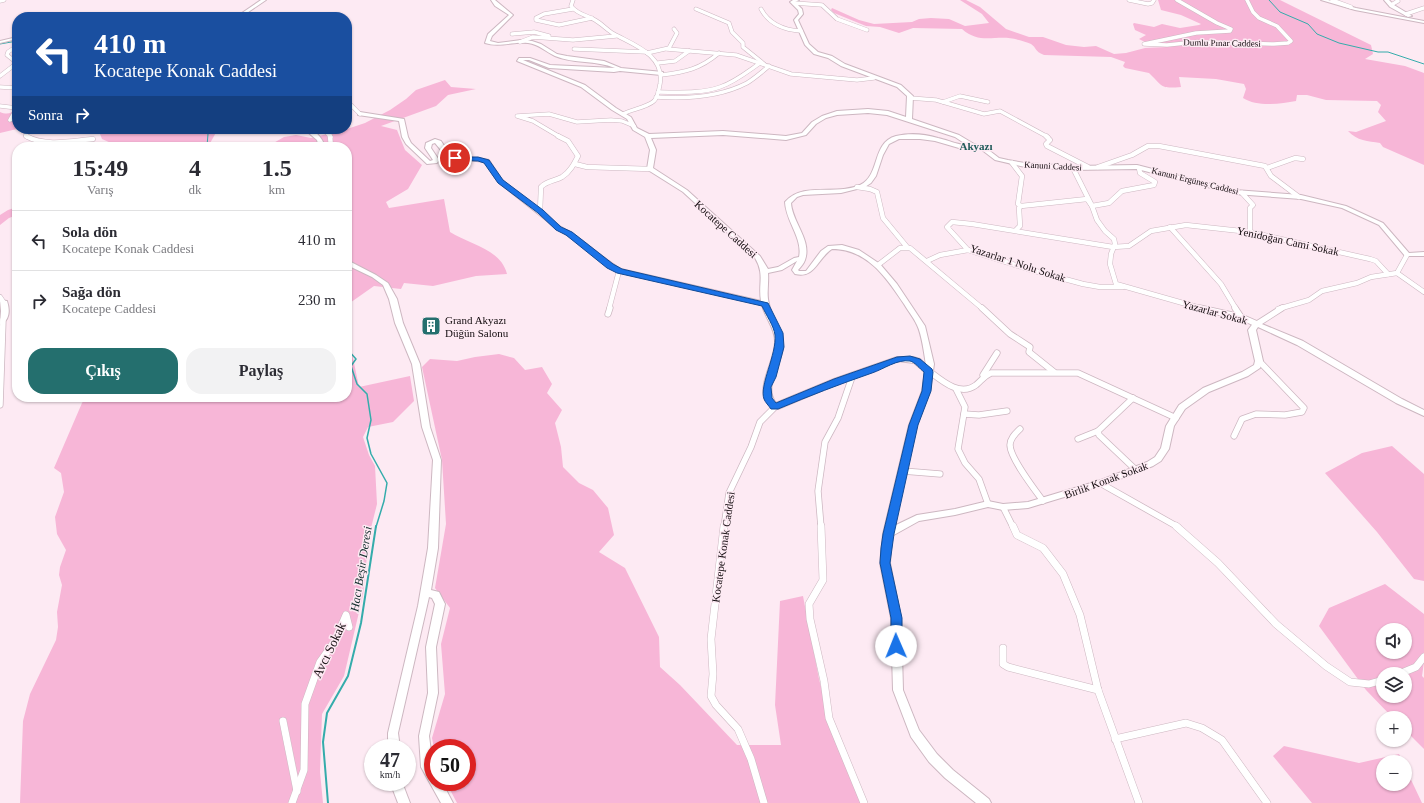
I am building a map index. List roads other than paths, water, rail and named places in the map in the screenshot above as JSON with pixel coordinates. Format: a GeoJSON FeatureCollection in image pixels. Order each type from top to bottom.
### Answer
{"type":"FeatureCollection","features":[{"type":"Feature","properties":{"kind":"street"},"geometry":{"type":"LineString","coordinates":[[0,1],[4,0]]}},
{"type":"Feature","properties":{"kind":"street"},"geometry":{"type":"LineString","coordinates":[[246,12],[264,0]]}},
{"type":"Feature","properties":{"kind":"street"},"geometry":{"type":"LineString","coordinates":[[493,0],[499,6],[508,10],[511,15],[490,35],[487,42],[496,44],[532,42],[559,56],[607,63],[620,69]]}},
{"type":"Feature","properties":{"kind":"street"},"geometry":{"type":"LineString","coordinates":[[573,9],[572,6],[574,0]]}},
{"type":"Feature","properties":{"kind":"street"},"geometry":{"type":"LineString","coordinates":[[1129,0],[1148,4],[1152,3],[1154,0]]}},
{"type":"Feature","properties":{"kind":"street","name":"Dumlu Pınar Caddesi"},"geometry":{"type":"LineString","coordinates":[[1177,0],[1187,4],[1199,14],[1231,29],[1230,31],[1196,33],[1144,44],[1167,45],[1196,42],[1274,44],[1288,43],[1291,41],[1278,26],[1259,18],[1253,12],[1246,0]]}},
{"type":"Feature","properties":{"kind":"street"},"geometry":{"type":"LineString","coordinates":[[1323,0],[1355,9],[1424,21]]}},
{"type":"Feature","properties":{"kind":"street"},"geometry":{"type":"LineString","coordinates":[[1329,0],[1424,21]]}},
{"type":"Feature","properties":{"kind":"street"},"geometry":{"type":"LineString","coordinates":[[1332,0],[1355,9]]}},
{"type":"Feature","properties":{"kind":"street"},"geometry":{"type":"LineString","coordinates":[[1386,0],[1391,5],[1406,14],[1424,21]]}},
{"type":"Feature","properties":{"kind":"street"},"geometry":{"type":"LineString","coordinates":[[1391,5],[1398,2],[1397,0]]}},
{"type":"Feature","properties":{"kind":"street"},"geometry":{"type":"LineString","coordinates":[[795,1],[822,5],[833,17],[840,21],[868,30]]}},
{"type":"Feature","properties":{"kind":"street"},"geometry":{"type":"LineString","coordinates":[[795,1],[801,14],[796,20],[807,45],[816,53],[830,57],[843,65],[874,78],[899,86],[910,96],[909,119]]}},
{"type":"Feature","properties":{"kind":"street"},"geometry":{"type":"LineString","coordinates":[[696,8],[729,23],[732,32],[744,43],[743,47],[758,57],[762,63]]}},
{"type":"Feature","properties":{"kind":"street"},"geometry":{"type":"LineString","coordinates":[[1406,14],[1424,8]]}},
{"type":"Feature","properties":{"kind":"street"},"geometry":{"type":"LineString","coordinates":[[592,18],[559,25],[536,20],[536,18],[544,14],[573,9],[592,18],[605,29],[636,44],[658,63],[662,78],[656,97],[652,102],[623,114]]}},
{"type":"Feature","properties":{"kind":"street"},"geometry":{"type":"LineString","coordinates":[[762,9],[767,19],[792,31],[801,31]]}},
{"type":"Feature","properties":{"kind":"street"},"geometry":{"type":"LineString","coordinates":[[667,49],[677,33],[674,29]]}},
{"type":"Feature","properties":{"kind":"street"},"geometry":{"type":"LineString","coordinates":[[512,34],[534,32],[559,40]]}},
{"type":"Feature","properties":{"kind":"street"},"geometry":{"type":"LineString","coordinates":[[520,42],[533,37],[573,40],[618,36]]}},
{"type":"Feature","properties":{"kind":"street"},"geometry":{"type":"LineString","coordinates":[[0,42],[12,39]]}},
{"type":"Feature","properties":{"kind":"street"},"geometry":{"type":"LineString","coordinates":[[12,49],[8,52],[7,55],[12,58]]}},
{"type":"Feature","properties":{"kind":"street"},"geometry":{"type":"LineString","coordinates":[[574,49],[647,52],[667,49],[736,55],[791,74],[857,80],[874,78]]}},
{"type":"Feature","properties":{"kind":"street"},"geometry":{"type":"LineString","coordinates":[[658,63],[678,60],[689,51]]}},
{"type":"Feature","properties":{"kind":"street"},"geometry":{"type":"LineString","coordinates":[[719,54],[708,64],[695,70],[661,74],[620,69],[549,66],[530,59],[521,59],[520,61],[583,86],[629,118],[635,129],[648,136],[723,132],[773,137],[794,137],[804,134],[814,123],[824,117],[850,111],[868,111],[888,113],[909,119],[957,136],[972,145]]}},
{"type":"Feature","properties":{"kind":"street"},"geometry":{"type":"LineString","coordinates":[[658,92],[720,87],[737,79],[762,63]]}},
{"type":"Feature","properties":{"kind":"street"},"geometry":{"type":"LineString","coordinates":[[656,97],[696,96],[724,91],[745,83],[769,66]]}},
{"type":"Feature","properties":{"kind":"street"},"geometry":{"type":"LineString","coordinates":[[0,76],[12,68]]}},
{"type":"Feature","properties":{"kind":"street"},"geometry":{"type":"LineString","coordinates":[[0,86],[12,87]]}},
{"type":"Feature","properties":{"kind":"street"},"geometry":{"type":"LineString","coordinates":[[941,102],[960,96],[988,102]]}},
{"type":"Feature","properties":{"kind":"street"},"geometry":{"type":"LineString","coordinates":[[910,98],[941,102],[984,114],[1000,111],[1049,137],[1050,140],[1046,144],[1047,146],[1088,167]]}},
{"type":"Feature","properties":{"kind":"street"},"geometry":{"type":"LineString","coordinates":[[0,106],[12,107]]}},
{"type":"Feature","properties":{"kind":"street"},"geometry":{"type":"LineString","coordinates":[[352,106],[360,114],[369,116],[385,116],[402,120],[405,137],[408,144],[429,163],[435,162],[436,160],[428,148],[429,142],[435,141],[439,142],[441,149],[451,157],[487,161],[500,181],[559,228],[569,233],[610,266],[620,271],[765,304]]}},
{"type":"Feature","properties":{"kind":"street"},"geometry":{"type":"LineString","coordinates":[[540,212],[541,187],[544,184],[562,177],[575,164],[578,156],[568,141],[533,122],[517,116],[549,114],[577,122],[611,120],[622,121],[634,126]]}},
{"type":"Feature","properties":{"kind":"street"},"geometry":{"type":"LineString","coordinates":[[26,134],[26,136],[31,139],[41,141],[93,139]]}},
{"type":"Feature","properties":{"kind":"street"},"geometry":{"type":"LineString","coordinates":[[314,134],[320,139],[321,142]]}},
{"type":"Feature","properties":{"kind":"street"},"geometry":{"type":"LineString","coordinates":[[575,164],[587,167],[650,169],[653,150],[648,136]]}},
{"type":"Feature","properties":{"kind":"street"},"geometry":{"type":"LineString","coordinates":[[972,145],[963,146],[934,139],[902,137],[893,139],[880,153],[875,174],[864,186],[802,193],[795,196],[788,202],[788,210],[803,251],[802,260],[795,270],[798,273],[802,274],[808,272],[823,252],[830,247],[842,247],[857,251],[878,265],[895,285],[921,326],[930,364],[929,372],[926,391],[913,425],[888,534],[885,563],[896,618],[898,690],[915,732],[933,758],[949,774],[985,803]]}},
{"type":"Feature","properties":{"kind":"street","name":"Kanuni Caddesi"},"geometry":{"type":"LineString","coordinates":[[972,145],[984,149],[998,158],[1012,163],[1074,168],[1138,168]]}},
{"type":"Feature","properties":{"kind":"street"},"geometry":{"type":"LineString","coordinates":[[1098,167],[1132,155],[1148,146],[1153,145],[1261,165],[1267,168],[1271,176],[1299,197]]}},
{"type":"Feature","properties":{"kind":"street"},"geometry":{"type":"LineString","coordinates":[[1267,168],[1295,158],[1302,159]]}},
{"type":"Feature","properties":{"kind":"street"},"geometry":{"type":"LineString","coordinates":[[1012,163],[1022,176],[1018,204],[1021,206]]}},
{"type":"Feature","properties":{"kind":"street"},"geometry":{"type":"LineString","coordinates":[[1074,168],[1097,220],[1105,231],[1114,239],[1115,244],[1110,253],[1110,266],[1116,284],[1123,287]]}},
{"type":"Feature","properties":{"kind":"street"},"geometry":{"type":"LineString","coordinates":[[1092,206],[1109,204],[1122,191],[1154,185],[1155,182],[1140,172],[1138,168]]}},
{"type":"Feature","properties":{"kind":"street","name":"Kanuni Ergüneş Caddesi"},"geometry":{"type":"LineString","coordinates":[[1138,168],[1222,190],[1299,197],[1344,207],[1381,224],[1408,254]]}},
{"type":"Feature","properties":{"kind":"street","name":"Kocatepe Caddesi"},"geometry":{"type":"LineString","coordinates":[[650,169],[685,191],[758,257],[764,265],[765,304],[779,333],[779,347],[767,387],[768,398],[774,407]]}},
{"type":"Feature","properties":{"kind":"street"},"geometry":{"type":"LineString","coordinates":[[857,187],[878,192],[883,218],[898,238],[966,294],[1010,334],[1030,347],[1029,352],[1054,372]]}},
{"type":"Feature","properties":{"kind":"street"},"geometry":{"type":"LineString","coordinates":[[1242,193],[1253,205],[1250,208],[1250,232]]}},
{"type":"Feature","properties":{"kind":"street"},"geometry":{"type":"LineString","coordinates":[[1021,206],[1088,199],[1092,206]]}},
{"type":"Feature","properties":{"kind":"street"},"geometry":{"type":"LineString","coordinates":[[1016,230],[1020,226],[1019,208],[1021,206]]}},
{"type":"Feature","properties":{"kind":"street","name":"Yazarlar 1 Nolu Sokak"},"geometry":{"type":"LineString","coordinates":[[1114,247],[1016,230],[952,222],[947,227],[968,250],[1028,269],[1083,284],[1100,287],[1123,287]]}},
{"type":"Feature","properties":{"kind":"street","name":"Yenidoğan Cami Sokak"},"geometry":{"type":"LineString","coordinates":[[1114,247],[1129,246],[1152,231],[1186,225],[1250,232],[1370,259],[1376,262],[1388,274]]}},
{"type":"Feature","properties":{"kind":"street"},"geometry":{"type":"LineString","coordinates":[[1170,227],[1221,284],[1242,317]]}},
{"type":"Feature","properties":{"kind":"street"},"geometry":{"type":"LineString","coordinates":[[878,265],[900,248],[908,247]]}},
{"type":"Feature","properties":{"kind":"street"},"geometry":{"type":"LineString","coordinates":[[927,261],[940,256],[968,250]]}},
{"type":"Feature","properties":{"kind":"street"},"geometry":{"type":"LineString","coordinates":[[1397,273],[1408,254],[1424,254]]}},
{"type":"Feature","properties":{"kind":"street"},"geometry":{"type":"LineString","coordinates":[[765,272],[780,268],[796,259],[802,260]]}},
{"type":"Feature","properties":{"kind":"street"},"geometry":{"type":"LineString","coordinates":[[352,265],[386,284],[393,299],[399,323],[416,364],[426,427],[437,460],[433,548],[425,592],[393,733],[393,739]]}},
{"type":"Feature","properties":{"kind":"street"},"geometry":{"type":"LineString","coordinates":[[608,314],[620,271]]}},
{"type":"Feature","properties":{"kind":"street"},"geometry":{"type":"LineString","coordinates":[[1234,436],[1242,419],[1256,414],[1285,415],[1302,412],[1304,408],[1259,361],[1252,330],[1258,324],[1278,309],[1309,300],[1322,291],[1357,283],[1371,277],[1397,273],[1424,292]]}},
{"type":"Feature","properties":{"kind":"street","name":"Yazarlar Sokak"},"geometry":{"type":"LineString","coordinates":[[1123,287],[1150,293],[1191,306],[1242,317],[1300,343],[1399,401],[1424,413]]}},
{"type":"Feature","properties":{"kind":"street"},"geometry":{"type":"LineString","coordinates":[[0,405],[1,321],[6,314],[1,301]]}},
{"type":"Feature","properties":{"kind":"street"},"geometry":{"type":"LineString","coordinates":[[929,372],[948,386],[956,389],[975,386],[997,352]]}},
{"type":"Feature","properties":{"kind":"street","name":"Kocatepe Konak Caddesi"},"geometry":{"type":"LineString","coordinates":[[764,803],[751,759],[738,730],[716,705],[711,696],[713,674],[711,639],[717,578],[729,493],[752,447],[760,422],[774,407],[837,381],[852,377],[897,359],[910,358],[917,361],[929,372]]}},
{"type":"Feature","properties":{"kind":"street","name":"Birlik Konak Sokak"},"geometry":{"type":"LineString","coordinates":[[888,534],[917,518],[955,512],[988,504],[1003,506],[1028,505],[1043,501],[1100,483],[1150,464],[1158,459],[1165,449],[1170,426],[1182,408],[1206,390],[1245,374],[1257,366],[1259,361]]}},
{"type":"Feature","properties":{"kind":"street"},"geometry":{"type":"LineString","coordinates":[[983,375],[991,373],[1054,372],[1084,374],[1176,418]]}},
{"type":"Feature","properties":{"kind":"street"},"geometry":{"type":"LineString","coordinates":[[852,377],[838,418],[825,442],[818,491],[821,519],[823,580],[809,604],[810,619],[824,681],[829,718],[864,803]]}},
{"type":"Feature","properties":{"kind":"street"},"geometry":{"type":"LineString","coordinates":[[956,389],[965,407],[958,449],[964,463],[979,479],[988,504]]}},
{"type":"Feature","properties":{"kind":"street"},"geometry":{"type":"LineString","coordinates":[[1078,439],[1098,431],[1133,398]]}},
{"type":"Feature","properties":{"kind":"street"},"geometry":{"type":"LineString","coordinates":[[964,414],[979,415],[1007,411]]}},
{"type":"Feature","properties":{"kind":"street"},"geometry":{"type":"LineString","coordinates":[[1020,429],[1010,442],[1010,447],[1016,461],[1043,501]]}},
{"type":"Feature","properties":{"kind":"street"},"geometry":{"type":"LineString","coordinates":[[1098,431],[1099,435],[1136,470]]}},
{"type":"Feature","properties":{"kind":"street"},"geometry":{"type":"LineString","coordinates":[[903,471],[940,474]]}},
{"type":"Feature","properties":{"kind":"street"},"geometry":{"type":"LineString","coordinates":[[1100,483],[1174,524],[1218,563],[1276,624],[1326,666],[1350,682],[1369,684],[1376,682]]}},
{"type":"Feature","properties":{"kind":"street"},"geometry":{"type":"LineString","coordinates":[[1003,506],[1017,535],[1042,548],[1052,558],[1063,574],[1080,615],[1098,690],[1139,803]]}},
{"type":"Feature","properties":{"kind":"street"},"geometry":{"type":"LineString","coordinates":[[424,739],[433,693],[431,647],[440,604],[436,595],[425,592]]}},
{"type":"Feature","properties":{"kind":"street","name":"Avcı Sokak"},"geometry":{"type":"LineString","coordinates":[[292,803],[304,770],[305,704],[320,662],[335,640],[346,615],[349,627]]}},
{"type":"Feature","properties":{"kind":"street"},"geometry":{"type":"LineString","coordinates":[[1003,648],[1003,664],[1008,667],[1098,690]]}},
{"type":"Feature","properties":{"kind":"street"},"geometry":{"type":"LineString","coordinates":[[1412,669],[1416,667],[1424,657]]}},
{"type":"Feature","properties":{"kind":"street"},"geometry":{"type":"LineString","coordinates":[[283,721],[297,792]]}},
{"type":"Feature","properties":{"kind":"street"},"geometry":{"type":"LineString","coordinates":[[1115,739],[1186,723],[1202,728],[1222,740],[1267,803]]}},
{"type":"Feature","properties":{"kind":"street"},"geometry":{"type":"LineString","coordinates":[[399,791],[404,803]]}},
{"type":"Feature","properties":{"kind":"street"},"geometry":{"type":"LineString","coordinates":[[441,791],[447,803]]}},
{"type":"Feature","properties":{"kind":"waterway"},"geometry":{"type":"LineString","coordinates":[[1269,0],[1280,12],[1308,24],[1317,34],[1339,43],[1378,52],[1388,52],[1424,64]]}},
{"type":"Feature","properties":{"kind":"waterway","name":"Hacı Beşir Deresi"},"geometry":{"type":"LineString","coordinates":[[0,44],[12,42]]}},
{"type":"Feature","properties":{"kind":"waterway","name":"Hacı Beşir Deresi"},"geometry":{"type":"LineString","coordinates":[[207,142],[208,134]]}},
{"type":"Feature","properties":{"kind":"waterway","name":"Hacı Beşir Deresi"},"geometry":{"type":"LineString","coordinates":[[352,355],[356,359],[352,365]]}},
{"type":"Feature","properties":{"kind":"waterway","name":"Hacı Beşir Deresi"},"geometry":{"type":"LineString","coordinates":[[352,369],[357,384],[367,394],[371,420],[367,438],[371,454],[387,483],[384,501],[376,527]]}},
{"type":"Feature","properties":{"kind":"waterway","name":"Hacı Beşir Deresi"},"geometry":{"type":"LineString","coordinates":[[328,803],[323,742],[327,713],[348,676],[361,623],[376,526]]}},
{"type":"Feature","properties":{"kind":"place","name":"Grand Akyazı Düğün Salonu"},"geometry":{"type":"Point","coordinates":[431,326]}},
{"type":"Feature","properties":{"kind":"district","name":"Akyazı"},"geometry":{"type":"Point","coordinates":[976,146]}}]}
